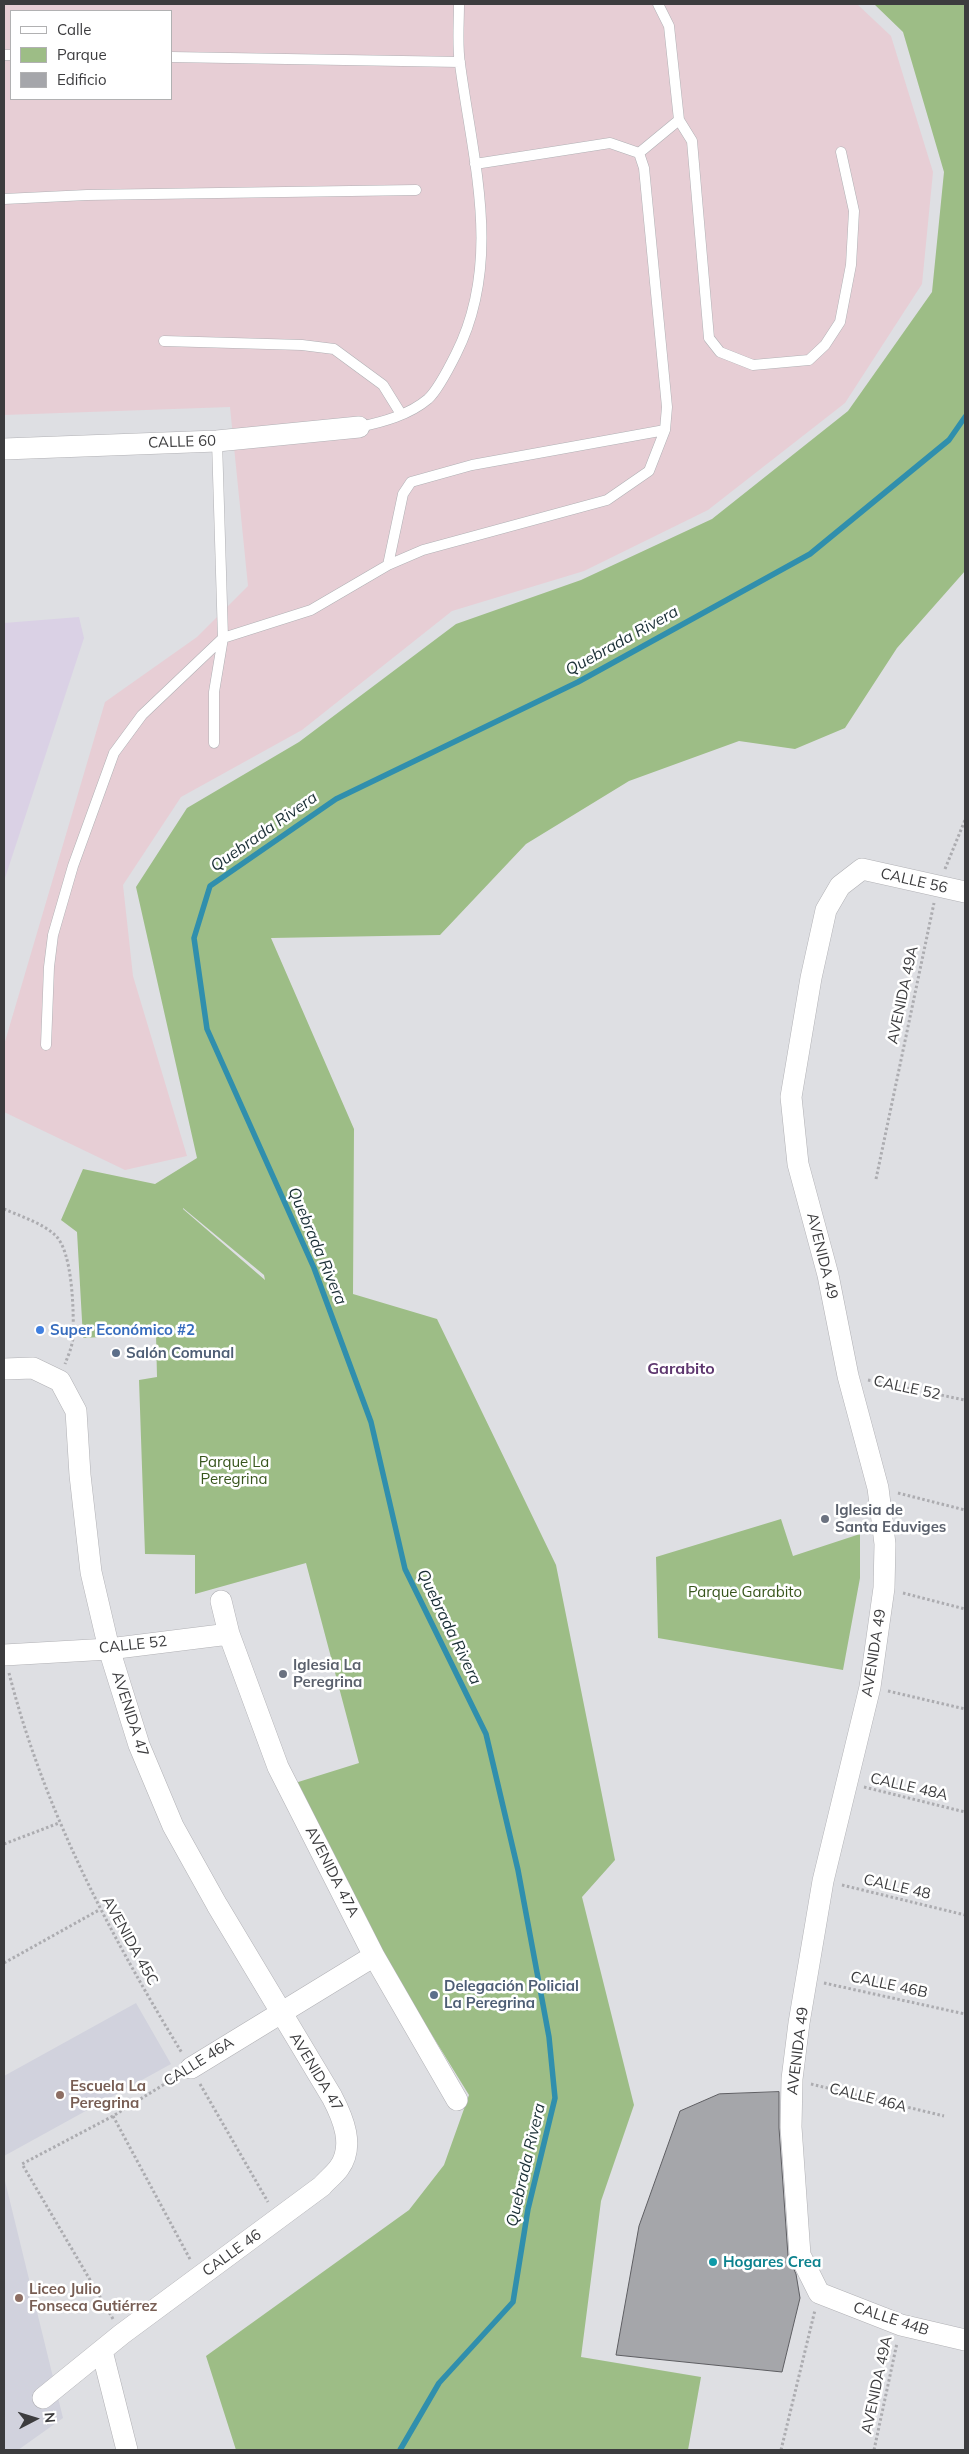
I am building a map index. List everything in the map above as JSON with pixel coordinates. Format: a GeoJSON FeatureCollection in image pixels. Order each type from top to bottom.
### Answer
{"type":"FeatureCollection","features":[{"type":"Feature","properties":{"kind":"street","name":"CALLE 60"},"geometry":{"type":"LineString","coordinates":[[4,449],[217,441],[359,427]]}},
{"type":"Feature","properties":{"kind":"street","name":"CALLE 56"},"geometry":{"type":"LineString","coordinates":[[862,869],[965,892]]}},
{"type":"Feature","properties":{"kind":"street","name":"AVENIDA 49"},"geometry":{"type":"LineString","coordinates":[[819,2294],[800,2254],[791,2127],[792,2079],[824,1881],[870,1687],[884,1588],[885,1544],[878,1488],[848,1376],[828,1275],[798,1164],[791,1097],[826,910],[840,886],[862,869]]}},
{"type":"Feature","properties":{"kind":"street"},"geometry":{"type":"LineString","coordinates":[[4,1369],[32,1368],[60,1381]]}},
{"type":"Feature","properties":{"kind":"street","name":"AVENIDA 47"},"geometry":{"type":"LineString","coordinates":[[60,1381],[76,1411],[80,1475],[91,1572],[109,1649],[139,1745],[173,1826],[217,1905],[344,2120],[347,2144]]}},
{"type":"Feature","properties":{"kind":"street"},"geometry":{"type":"LineString","coordinates":[[221,1601],[229,1634]]}},
{"type":"Feature","properties":{"kind":"street","name":"CALLE 52"},"geometry":{"type":"LineString","coordinates":[[5,1660],[229,1634]]}},
{"type":"Feature","properties":{"kind":"street","name":"AVENIDA 47A"},"geometry":{"type":"LineString","coordinates":[[229,1634],[278,1767],[374,1956],[457,2100]]}},
{"type":"Feature","properties":{"kind":"street","name":"CALLE 46A"},"geometry":{"type":"LineString","coordinates":[[191,2068],[374,1956]]}},
{"type":"Feature","properties":{"kind":"street","name":"CALLE 46"},"geometry":{"type":"LineString","coordinates":[[43,2398],[122,2334],[322,2186],[340,2167],[347,2144]]}},
{"type":"Feature","properties":{"kind":"street","name":"CALLE 44B"},"geometry":{"type":"LineString","coordinates":[[819,2294],[901,2325],[965,2340]]}},
{"type":"Feature","properties":{"kind":"street"},"geometry":{"type":"LineString","coordinates":[[102,2352],[127,2450]]}},
{"type":"Feature","properties":{"kind":"lane"},"geometry":{"type":"LineString","coordinates":[[359,427],[380,423],[401,414],[429,398],[450,367],[467,332],[479,290],[482,256],[480,199],[460,62],[459,4]]}},
{"type":"Feature","properties":{"kind":"lane"},"geometry":{"type":"LineString","coordinates":[[658,4],[669,26],[679,120],[692,141],[709,338],[720,352],[753,365],[809,360],[824,346],[840,322],[851,265],[854,211],[841,152]]}},
{"type":"Feature","properties":{"kind":"lane"},"geometry":{"type":"LineString","coordinates":[[172,58],[460,62]]}},
{"type":"Feature","properties":{"kind":"lane"},"geometry":{"type":"LineString","coordinates":[[639,153],[679,120]]}},
{"type":"Feature","properties":{"kind":"lane"},"geometry":{"type":"LineString","coordinates":[[475,164],[610,144],[639,153]]}},
{"type":"Feature","properties":{"kind":"lane"},"geometry":{"type":"LineString","coordinates":[[46,1045],[48,967],[53,935],[72,866],[114,753],[142,715],[223,638],[310,610],[388,565],[423,550],[607,500],[649,471],[665,430],[666,397],[644,168],[639,153]]}},
{"type":"Feature","properties":{"kind":"lane"},"geometry":{"type":"LineString","coordinates":[[4,199],[86,195],[416,190]]}},
{"type":"Feature","properties":{"kind":"lane"},"geometry":{"type":"LineString","coordinates":[[164,341],[302,345],[334,349],[383,385],[401,414]]}},
{"type":"Feature","properties":{"kind":"lane"},"geometry":{"type":"LineString","coordinates":[[388,565],[403,494],[411,482],[472,466],[665,430]]}},
{"type":"Feature","properties":{"kind":"lane"},"geometry":{"type":"LineString","coordinates":[[214,744],[214,692],[223,638],[217,441]]}},
{"type":"Feature","properties":{"kind":"path","name":"AVENIDA 49A"},"geometry":{"type":"LineString","coordinates":[[876,1179],[937,887],[965,820]]}},
{"type":"Feature","properties":{"kind":"path"},"geometry":{"type":"LineString","coordinates":[[4,1209],[48,1230],[62,1242],[68,1258],[73,1340],[60,1381]]}},
{"type":"Feature","properties":{"kind":"path","name":"CALLE 52"},"geometry":{"type":"LineString","coordinates":[[848,1376],[965,1400]]}},
{"type":"Feature","properties":{"kind":"path"},"geometry":{"type":"LineString","coordinates":[[878,1488],[965,1510]]}},
{"type":"Feature","properties":{"kind":"path"},"geometry":{"type":"LineString","coordinates":[[884,1588],[965,1609]]}},
{"type":"Feature","properties":{"kind":"path","name":"AVENIDA 45C"},"geometry":{"type":"LineString","coordinates":[[5,1660],[21,1722],[58,1823],[99,1910],[278,2219]]}},
{"type":"Feature","properties":{"kind":"path"},"geometry":{"type":"LineString","coordinates":[[870,1687],[965,1709]]}},
{"type":"Feature","properties":{"kind":"path","name":"CALLE 48A"},"geometry":{"type":"LineString","coordinates":[[847,1783],[965,1812]]}},
{"type":"Feature","properties":{"kind":"path"},"geometry":{"type":"LineString","coordinates":[[4,1844],[58,1823]]}},
{"type":"Feature","properties":{"kind":"path","name":"CALLE 48"},"geometry":{"type":"LineString","coordinates":[[824,1881],[965,1915]]}},
{"type":"Feature","properties":{"kind":"path"},"geometry":{"type":"LineString","coordinates":[[4,1963],[99,1910]]}},
{"type":"Feature","properties":{"kind":"path","name":"CALLE 46B"},"geometry":{"type":"LineString","coordinates":[[808,1979],[965,2014]]}},
{"type":"Feature","properties":{"kind":"path","name":"CALLE 46A"},"geometry":{"type":"LineString","coordinates":[[122,2334],[22,2164],[113,2116],[191,2068]]}},
{"type":"Feature","properties":{"kind":"path","name":"CALLE 46A"},"geometry":{"type":"LineString","coordinates":[[792,2079],[944,2116]]}},
{"type":"Feature","properties":{"kind":"path"},"geometry":{"type":"LineString","coordinates":[[113,2116],[200,2277]]}},
{"type":"Feature","properties":{"kind":"path"},"geometry":{"type":"LineString","coordinates":[[781,2450],[819,2294]]}},
{"type":"Feature","properties":{"kind":"path","name":"AVENIDA 49A"},"geometry":{"type":"LineString","coordinates":[[874,2450],[901,2325]]}},
{"type":"Feature","properties":{"kind":"shaded area"},"geometry":{"type":"Polygon","coordinates":[[[4,4],[857,4],[891,36],[933,172],[922,284],[845,403],[708,510],[584,571],[452,611],[302,730],[181,797],[123,885],[133,976],[187,1156],[125,1170],[4,1112],[4,1045],[105,702],[197,637],[248,586],[230,407],[4,415],[4,4]]]}},
{"type":"Feature","properties":{"kind":"shaded area"},"geometry":{"type":"Polygon","coordinates":[[[79,617],[84,638],[4,881],[4,623],[79,617]]]}},
{"type":"Feature","properties":{"kind":"shaded area","name":"Escuela La Peregrina"},"geometry":{"type":"Polygon","coordinates":[[[136,2003],[171,2064],[4,2156],[4,2076],[136,2003]]]}},
{"type":"Feature","properties":{"kind":"shaded area","name":"Liceo Julio Fonseca Gutiérrez"},"geometry":{"type":"Polygon","coordinates":[[[4,2177],[63,2418],[18,2450],[4,2450],[4,2177]]]}},
{"type":"Feature","properties":{"kind":"green space","name":"Parque La Peregrina"},"geometry":{"type":"Polygon","coordinates":[[[874,4],[965,4],[965,571],[897,648],[845,728],[795,749],[739,741],[629,781],[526,844],[440,935],[271,938],[354,1129],[353,1294],[437,1319],[556,1565],[615,1860],[582,1897],[634,2105],[601,2201],[581,2357],[701,2377],[688,2450],[236,2450],[206,2356],[409,2210],[444,2165],[469,2095],[390,1967],[295,1783],[359,1763],[306,1563],[195,1594],[195,1555],[145,1554],[139,1380],[157,1377],[156,1334],[83,1338],[77,1232],[61,1220],[83,1169],[155,1184],[197,1158],[136,887],[187,808],[299,742],[456,624],[581,580],[712,519],[848,411],[932,292],[944,172],[903,32],[874,4]],[[183,1208],[265,1280],[264,1275],[183,1208]]]}},
{"type":"Feature","properties":{"kind":"green space","name":"Parque Garabito"},"geometry":{"type":"Polygon","coordinates":[[[781,1519],[793,1556],[860,1534],[860,1578],[843,1670],[658,1638],[656,1557],[781,1519]]]}},
{"type":"Feature","properties":{"kind":"building","name":"Hogares Crea"},"geometry":{"type":"Polygon","coordinates":[[[779,2092],[779,2128],[788,2256],[796,2274],[800,2298],[782,2372],[616,2355],[639,2226],[680,2111],[719,2094],[779,2092]]]}},
{"type":"Feature","properties":{"kind":"waterway","name":"Quebrada Rivera"},"geometry":{"type":"LineString","coordinates":[[400,2450],[439,2383],[513,2302],[528,2209],[555,2098],[549,2037],[518,1870],[486,1734],[405,1569],[371,1422],[314,1268],[207,1029],[194,938],[210,886],[336,799],[578,682],[810,554],[949,440],[965,417]]}},
{"type":"Feature","properties":{"kind":"place","name":"Super Económico #2"},"geometry":{"type":"Point","coordinates":[40,1330]}},
{"type":"Feature","properties":{"kind":"place","name":"Salón Comunal"},"geometry":{"type":"Point","coordinates":[116,1353]}},
{"type":"Feature","properties":{"kind":"place","name":"Iglesia de Santa Eduviges"},"geometry":{"type":"Point","coordinates":[825,1519]}},
{"type":"Feature","properties":{"kind":"place","name":"Iglesia La Peregrina"},"geometry":{"type":"Point","coordinates":[283,1674]}},
{"type":"Feature","properties":{"kind":"place","name":"Delegación Policial La Peregrina"},"geometry":{"type":"Point","coordinates":[434,1995]}},
{"type":"Feature","properties":{"kind":"place","name":"Escuela La Peregrina"},"geometry":{"type":"Point","coordinates":[60,2095]}},
{"type":"Feature","properties":{"kind":"place","name":"Hogares Crea"},"geometry":{"type":"Point","coordinates":[713,2262]}},
{"type":"Feature","properties":{"kind":"place","name":"Liceo Julio Fonseca Gutiérrez"},"geometry":{"type":"Point","coordinates":[19,2298]}},
{"type":"Feature","properties":{"kind":"district","name":"Garabito"},"geometry":{"type":"Point","coordinates":[681,1369]}}]}
